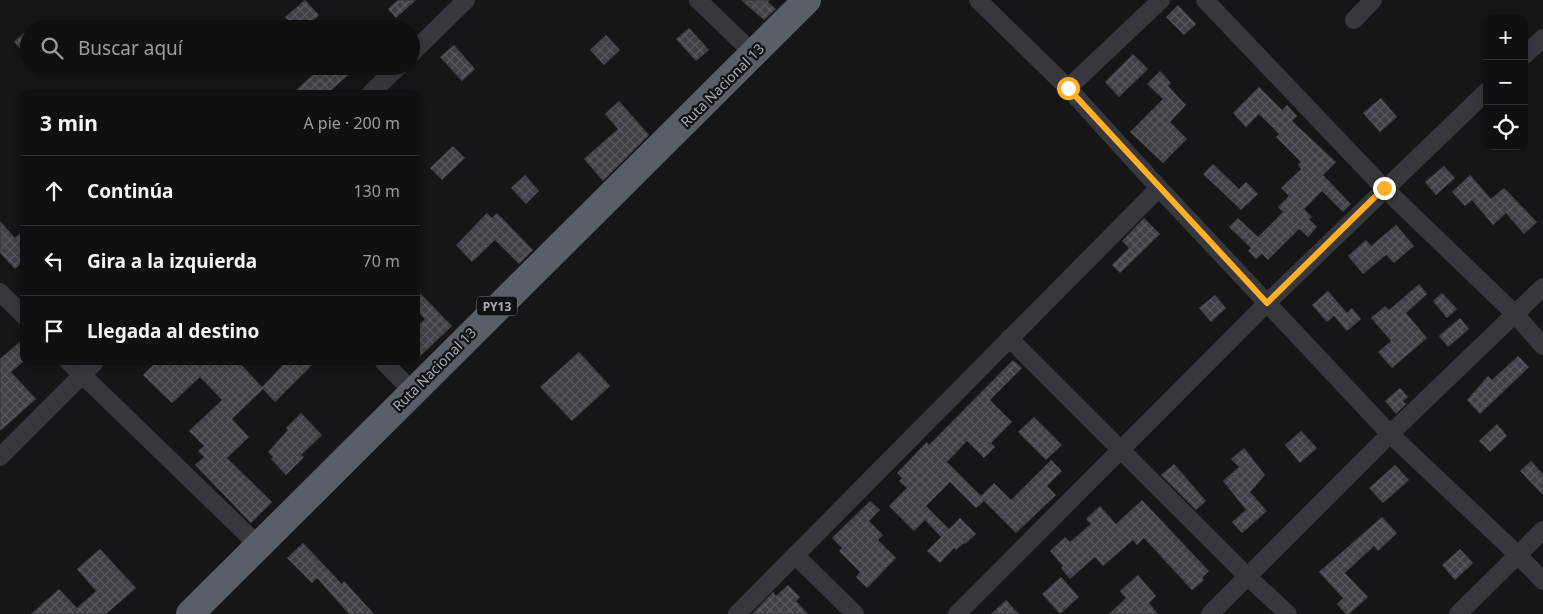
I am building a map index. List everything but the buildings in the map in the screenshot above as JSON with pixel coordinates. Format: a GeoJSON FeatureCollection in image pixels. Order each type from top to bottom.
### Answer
{"type":"FeatureCollection","features":[{"type":"Feature","properties":{"kind":"highway","name":"Ruta Nacional 13"},"geometry":{"type":"LineString","coordinates":[[190,614],[807,0]]}},
{"type":"Feature","properties":{"kind":"street"},"geometry":{"type":"LineString","coordinates":[[420,45],[466,0]]}},
{"type":"Feature","properties":{"kind":"street"},"geometry":{"type":"LineString","coordinates":[[698,0],[753,53]]}},
{"type":"Feature","properties":{"kind":"street"},"geometry":{"type":"LineString","coordinates":[[978,0],[1068,88],[1159,188],[1390,434],[1518,554],[1543,581]]}},
{"type":"Feature","properties":{"kind":"street"},"geometry":{"type":"LineString","coordinates":[[1068,88],[1161,0]]}},
{"type":"Feature","properties":{"kind":"street"},"geometry":{"type":"LineString","coordinates":[[1205,0],[1384,188],[1515,314],[1543,346]]}},
{"type":"Feature","properties":{"kind":"street"},"geometry":{"type":"LineString","coordinates":[[1354,20],[1373,0]]}},
{"type":"Feature","properties":{"kind":"street"},"geometry":{"type":"LineString","coordinates":[[1528,52],[1543,38]]}},
{"type":"Feature","properties":{"kind":"street"},"geometry":{"type":"LineString","coordinates":[[374,90],[390,75]]}},
{"type":"Feature","properties":{"kind":"street"},"geometry":{"type":"LineString","coordinates":[[957,614],[1267,303],[1384,188],[1483,95]]}},
{"type":"Feature","properties":{"kind":"street"},"geometry":{"type":"LineString","coordinates":[[737,614],[1008,338],[1159,188]]}},
{"type":"Feature","properties":{"kind":"street"},"geometry":{"type":"LineString","coordinates":[[1210,614],[1390,434],[1543,287]]}},
{"type":"Feature","properties":{"kind":"street"},"geometry":{"type":"LineString","coordinates":[[0,292],[20,312]]}},
{"type":"Feature","properties":{"kind":"street"},"geometry":{"type":"LineString","coordinates":[[1008,338],[1122,449],[1248,577],[1288,614]]}},
{"type":"Feature","properties":{"kind":"street"},"geometry":{"type":"LineString","coordinates":[[72,365],[258,545]]}},
{"type":"Feature","properties":{"kind":"street"},"geometry":{"type":"LineString","coordinates":[[0,457],[92,365]]}},
{"type":"Feature","properties":{"kind":"street"},"geometry":{"type":"LineString","coordinates":[[387,365],[412,391]]}},
{"type":"Feature","properties":{"kind":"street"},"geometry":{"type":"LineString","coordinates":[[1458,614],[1543,530]]}},
{"type":"Feature","properties":{"kind":"street"},"geometry":{"type":"LineString","coordinates":[[795,555],[855,614]]}},
{"type":"Feature","properties":{"kind":"route"},"geometry":{"type":"LineString","coordinates":[[1068,88],[1267,303],[1384,188]]}}]}
